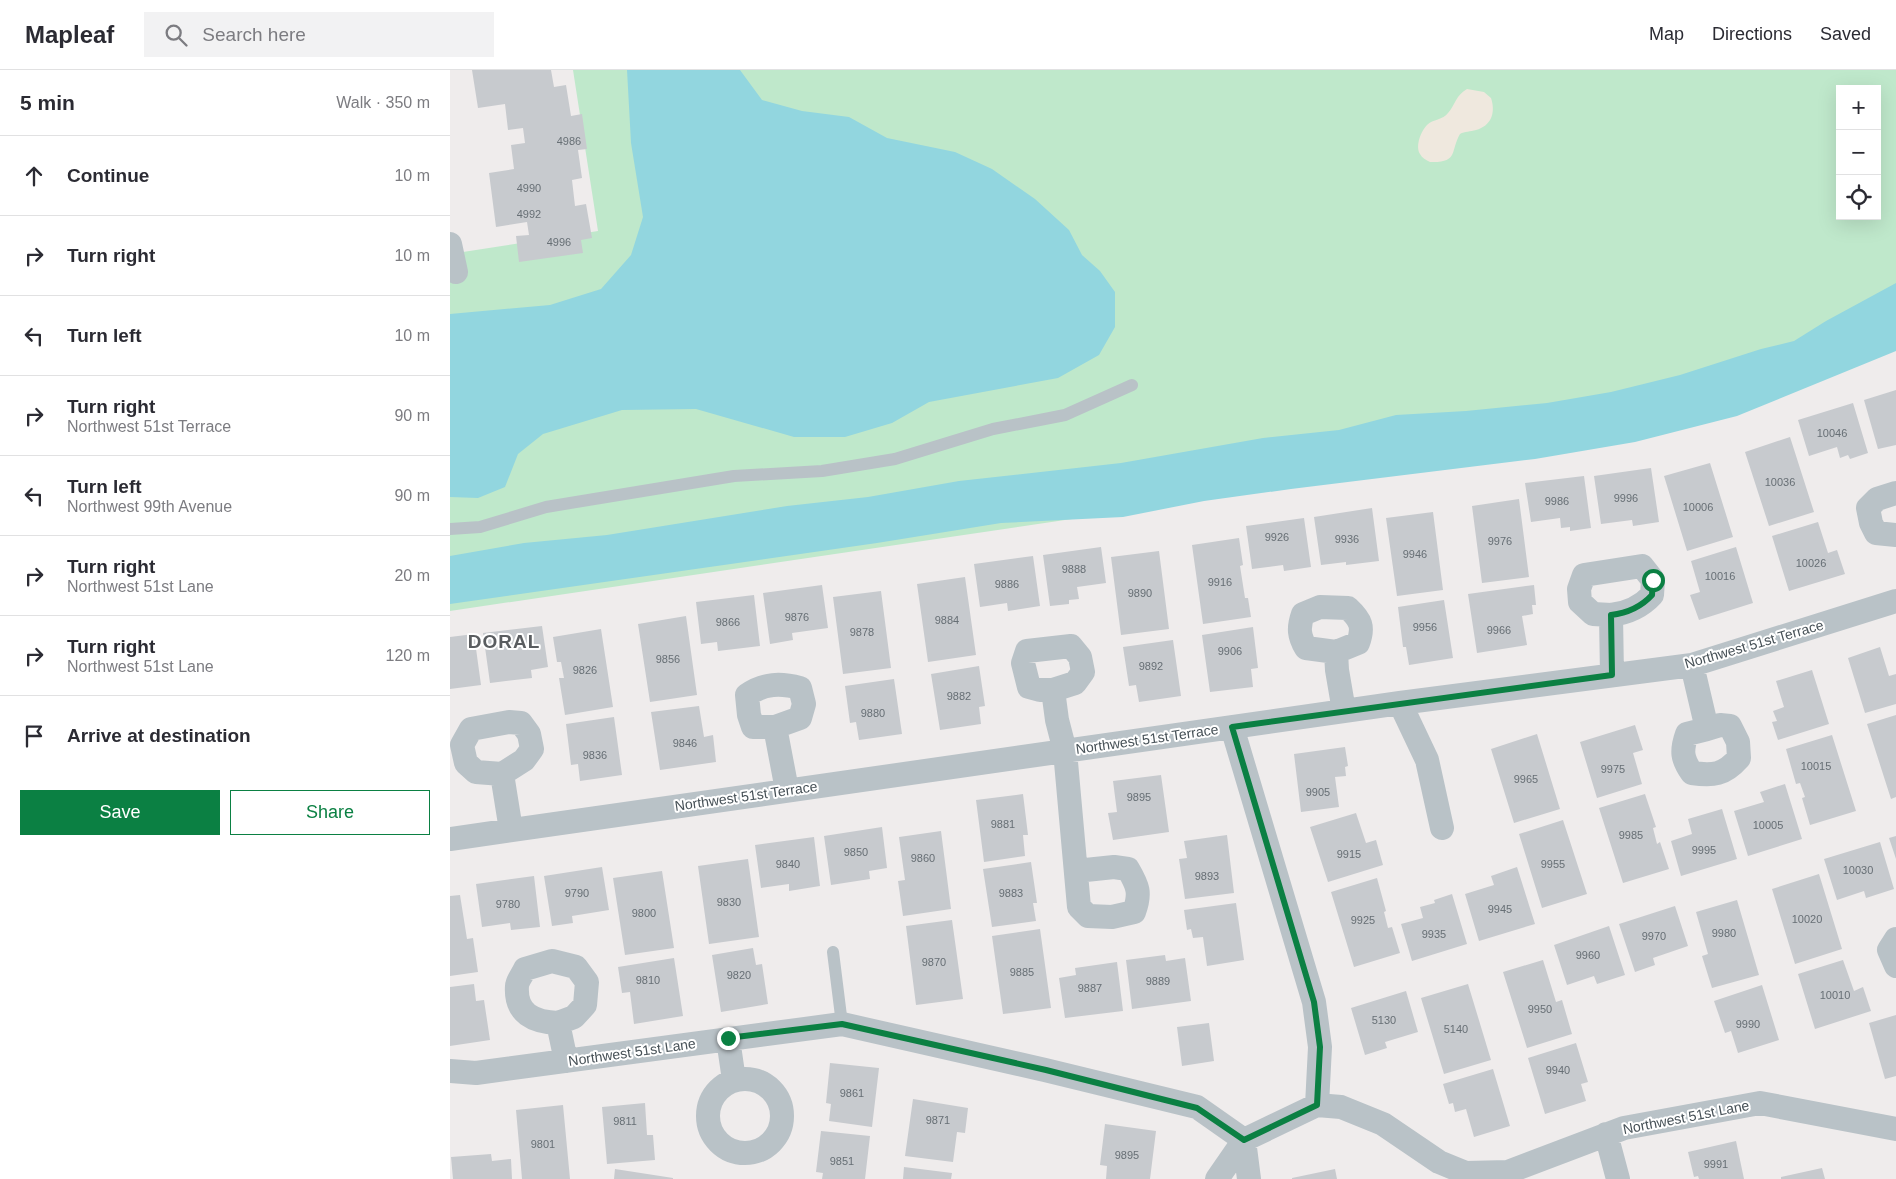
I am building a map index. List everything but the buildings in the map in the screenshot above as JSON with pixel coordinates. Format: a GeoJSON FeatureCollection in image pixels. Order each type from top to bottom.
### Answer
{"type":"FeatureCollection","features":[{"type":"Feature","properties":{"kind":"street"},"geometry":{"type":"LineString","coordinates":[[450,244],[456,272]]}},
{"type":"Feature","properties":{"kind":"street"},"geometry":{"type":"LineString","coordinates":[[1896,493],[1877,499],[1868,508],[1871,523],[1876,533],[1896,537]]}},
{"type":"Feature","properties":{"kind":"street","name":"Northwest 51st Terrace"},"geometry":{"type":"LineString","coordinates":[[450,838],[1400,703],[1692,664],[1896,601]]}},
{"type":"Feature","properties":{"kind":"street"},"geometry":{"type":"LineString","coordinates":[[1611,615],[1612,675]]}},
{"type":"Feature","properties":{"kind":"street"},"geometry":{"type":"LineString","coordinates":[[1336,652],[1344,711]]}},
{"type":"Feature","properties":{"kind":"street"},"geometry":{"type":"LineString","coordinates":[[1692,664],[1707,729]]}},
{"type":"Feature","properties":{"kind":"street"},"geometry":{"type":"LineString","coordinates":[[1053,690],[1057,720],[1065,751],[1076,871]]}},
{"type":"Feature","properties":{"kind":"street"},"geometry":{"type":"LineString","coordinates":[[1400,703],[1427,760],[1442,828]]}},
{"type":"Feature","properties":{"kind":"street"},"geometry":{"type":"LineString","coordinates":[[774,727],[787,790]]}},
{"type":"Feature","properties":{"kind":"street"},"geometry":{"type":"LineString","coordinates":[[1217,1179],[1244,1140],[1317,1105],[1320,1047],[1314,1002],[1232,727]]}},
{"type":"Feature","properties":{"kind":"street"},"geometry":{"type":"LineString","coordinates":[[502,774],[510,830]]}},
{"type":"Feature","properties":{"kind":"street"},"geometry":{"type":"LineString","coordinates":[[1896,939],[1889,950],[1896,966]]}},
{"type":"Feature","properties":{"kind":"street"},"geometry":{"type":"LineString","coordinates":[[558,1023],[566,1061]]}},
{"type":"Feature","properties":{"kind":"street","name":"Northwest 51st Lane"},"geometry":{"type":"LineString","coordinates":[[450,1071],[476,1073],[842,1024],[1046,1070],[1197,1108],[1244,1140]]}},
{"type":"Feature","properties":{"kind":"street"},"geometry":{"type":"LineString","coordinates":[[728,1038],[734,1080]]}},
{"type":"Feature","properties":{"kind":"street","name":"Northwest 51st Lane"},"geometry":{"type":"LineString","coordinates":[[1317,1105],[1342,1107],[1383,1124],[1440,1162],[1466,1173],[1508,1172],[1624,1128],[1760,1102],[1896,1129]]}},
{"type":"Feature","properties":{"kind":"street"},"geometry":{"type":"LineString","coordinates":[[1606,1134],[1618,1179]]}},
{"type":"Feature","properties":{"kind":"street"},"geometry":{"type":"LineString","coordinates":[[1244,1140],[1249,1179]]}},
{"type":"Feature","properties":{"kind":"lane"},"geometry":{"type":"LineString","coordinates":[[450,529],[480,526],[546,507],[734,476],[822,472],[895,459],[993,429],[1065,415],[1132,385]]}},
{"type":"Feature","properties":{"kind":"lane"},"geometry":{"type":"LineString","coordinates":[[833,952],[842,1024]]}},
{"type":"Feature","properties":{"kind":"green space"},"geometry":{"type":"Polygon","coordinates":[[[573,70],[1896,70],[1896,336],[1173,504],[450,611],[450,254],[598,231],[573,70]]]}},
{"type":"Feature","properties":{"kind":"sand"},"geometry":{"type":"Polygon","coordinates":[[[1467,89],[1484,92],[1491,98],[1493,109],[1489,122],[1474,131],[1460,134],[1450,158],[1439,162],[1430,162],[1422,157],[1418,147],[1423,131],[1429,123],[1446,115],[1460,94],[1467,89]]]}},
{"type":"Feature","properties":{"kind":"water"},"geometry":{"type":"Polygon","coordinates":[[[627,70],[740,70],[762,100],[802,111],[849,117],[887,138],[955,152],[992,169],[1035,199],[1069,230],[1082,255],[1100,271],[1115,292],[1115,327],[1099,355],[1058,378],[929,402],[892,423],[845,437],[794,437],[696,409],[622,410],[543,434],[518,454],[505,487],[478,498],[450,497],[450,314],[550,305],[601,289],[631,255],[643,217],[631,143],[627,70]]]}},
{"type":"Feature","properties":{"kind":"water"},"geometry":{"type":"Polygon","coordinates":[[[1896,283],[1896,351],[1737,416],[1635,442],[1535,459],[1204,501],[1123,517],[1001,523],[877,543],[450,604],[450,556],[524,543],[607,535],[787,506],[868,497],[959,481],[1121,463],[1263,438],[1339,430],[1396,415],[1466,411],[1547,403],[1611,392],[1680,375],[1761,349],[1794,341],[1826,321],[1896,283]]]}},
{"type":"Feature","properties":{"kind":"district","name":"DORAL"},"geometry":{"type":"Point","coordinates":[504,641]}},
{"type":"Feature","properties":{"kind":"route"},"geometry":{"type":"LineString","coordinates":[[728,1038],[842,1024],[1046,1070],[1197,1108],[1244,1140],[1317,1105],[1320,1047],[1314,1002],[1232,727],[1612,675],[1611,615],[1622,614],[1643,605],[1652,595],[1653,580]]}}]}
